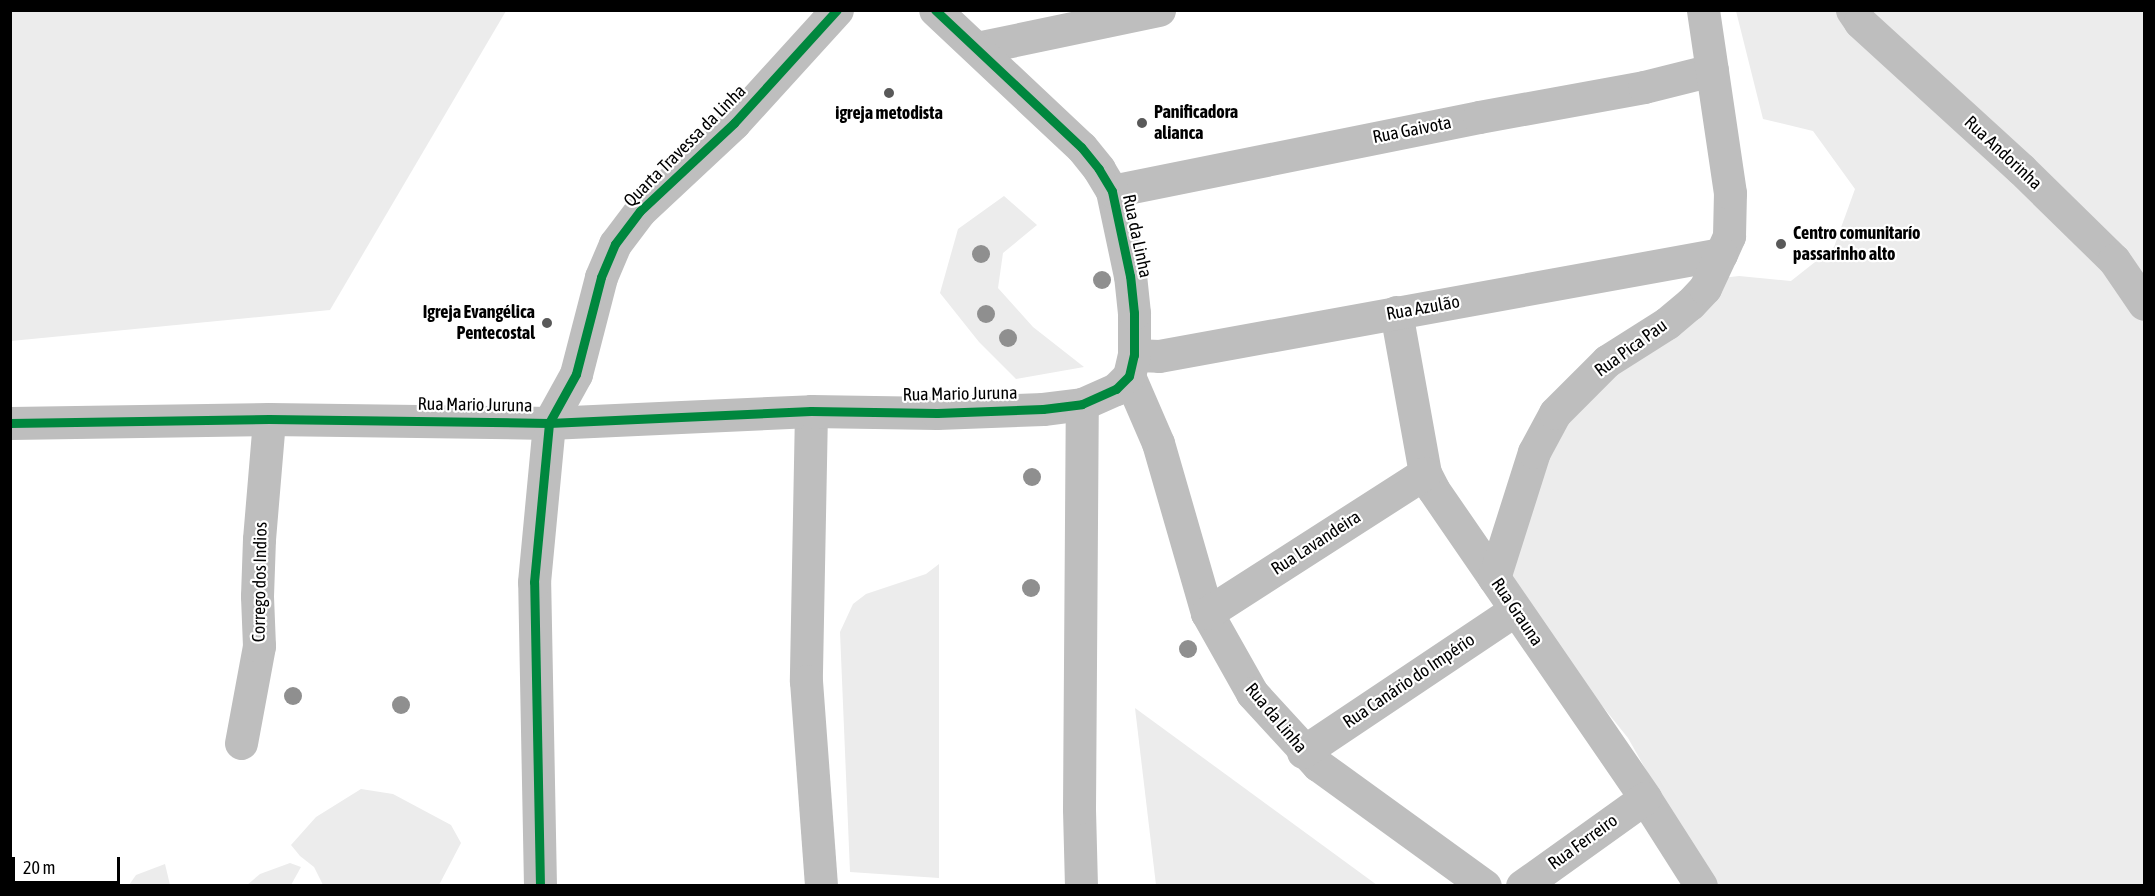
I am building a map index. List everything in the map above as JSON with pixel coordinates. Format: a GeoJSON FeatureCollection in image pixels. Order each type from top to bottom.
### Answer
{"type":"FeatureCollection","features":[{"type":"Feature","properties":{"kind":"street","name":"Quarta Travessa da Linha"},"geometry":{"type":"LineString","coordinates":[[549,423],[576,374],[601,277],[615,244],[640,211],[734,123],[837,10]]}},
{"type":"Feature","properties":{"kind":"street","name":"Rua da Linha"},"geometry":{"type":"LineString","coordinates":[[936,10],[1081,147],[1099,169],[1112,191],[1130,276],[1141,362],[1161,453],[1207,613],[1252,693],[1303,752],[1355,794],[1485,885]]}},
{"type":"Feature","properties":{"kind":"street"},"geometry":{"type":"LineString","coordinates":[[977,48],[1159,10]]}},
{"type":"Feature","properties":{"kind":"street","name":"Rua Pica Pau"},"geometry":{"type":"LineString","coordinates":[[1494,578],[1534,452],[1555,413],[1607,361],[1667,323],[1690,304],[1705,288],[1729,236],[1731,216],[1703,10]]}},
{"type":"Feature","properties":{"kind":"street","name":"Rua Andorinha"},"geometry":{"type":"LineString","coordinates":[[1852,10],[1860,22],[2021,169],[2114,260],[2145,304]]}},
{"type":"Feature","properties":{"kind":"street","name":"Rua Gaivota"},"geometry":{"type":"LineString","coordinates":[[1112,191],[1467,119],[1644,87],[1712,70]]}},
{"type":"Feature","properties":{"kind":"street","name":"Rua Azulão"},"geometry":{"type":"LineString","coordinates":[[1141,362],[1396,312],[1720,254]]}},
{"type":"Feature","properties":{"kind":"street","name":"Rua Grauna"},"geometry":{"type":"LineString","coordinates":[[1396,312],[1425,473],[1433,489],[1645,798],[1701,885]]}},
{"type":"Feature","properties":{"kind":"street"},"geometry":{"type":"LineString","coordinates":[[1081,885],[1079,808],[1082,404],[1116,389],[1141,362]]}},
{"type":"Feature","properties":{"kind":"street","name":"Rua Mario Juruna"},"geometry":{"type":"LineString","coordinates":[[10,423],[269,419],[549,423],[811,411],[937,413],[1043,409],[1082,404]]}},
{"type":"Feature","properties":{"kind":"street"},"geometry":{"type":"LineString","coordinates":[[811,411],[806,681],[821,885]]}},
{"type":"Feature","properties":{"kind":"street","name":"Corrego dos Indios"},"geometry":{"type":"LineString","coordinates":[[241,743],[259,646],[257,596],[259,539],[269,419]]}},
{"type":"Feature","properties":{"kind":"street"},"geometry":{"type":"LineString","coordinates":[[540,885],[534,582],[549,423]]}},
{"type":"Feature","properties":{"kind":"street","name":"Rua Lavandeira"},"geometry":{"type":"LineString","coordinates":[[1207,613],[1425,473]]}},
{"type":"Feature","properties":{"kind":"street","name":"Rua Canário do Império"},"geometry":{"type":"LineString","coordinates":[[1303,752],[1515,610]]}},
{"type":"Feature","properties":{"kind":"street","name":"Rua Ferreiro"},"geometry":{"type":"LineString","coordinates":[[1522,885],[1645,798]]}},
{"type":"Feature","properties":{"kind":"shaded area"},"geometry":{"type":"Polygon","coordinates":[[[11,10],[506,11],[330,310],[11,341],[11,10]]]}},
{"type":"Feature","properties":{"kind":"shaded area"},"geometry":{"type":"Polygon","coordinates":[[[1736,11],[2144,11],[2144,885],[1711,885],[1628,738],[1490,566],[1558,423],[1705,280],[1739,276],[1791,281],[1834,247],[1855,189],[1813,131],[1763,119],[1736,11]]]}},
{"type":"Feature","properties":{"kind":"shaded area"},"geometry":{"type":"Polygon","coordinates":[[[1004,196],[1037,225],[1003,253],[998,288],[1033,327],[1084,367],[1016,379],[979,342],[940,293],[958,229],[1004,196]]]}},
{"type":"Feature","properties":{"kind":"shaded area"},"geometry":{"type":"Polygon","coordinates":[[[939,564],[939,878],[850,872],[840,632],[853,604],[866,594],[926,574],[939,564]]]}},
{"type":"Feature","properties":{"kind":"shaded area"},"geometry":{"type":"Polygon","coordinates":[[[1135,708],[1228,776],[1377,885],[1156,885],[1135,708]]]}},
{"type":"Feature","properties":{"kind":"shaded area"},"geometry":{"type":"Polygon","coordinates":[[[361,789],[393,794],[451,825],[461,843],[439,885],[323,885],[314,867],[291,845],[316,817],[361,789]]]}},
{"type":"Feature","properties":{"kind":"shaded area"},"geometry":{"type":"Polygon","coordinates":[[[290,863],[301,867],[291,885],[247,885],[260,874],[290,863]]]}},
{"type":"Feature","properties":{"kind":"shaded area"},"geometry":{"type":"Polygon","coordinates":[[[165,864],[170,885],[129,885],[136,875],[165,864]]]}},
{"type":"Feature","properties":{"kind":"cycle path"},"geometry":{"type":"LineString","coordinates":[[540,886],[534,582],[549,423],[576,374],[601,277],[615,244],[640,211],[734,123],[837,10]]}},
{"type":"Feature","properties":{"kind":"cycle path"},"geometry":{"type":"LineString","coordinates":[[10,423],[269,419],[549,423],[811,411],[937,413],[1043,409],[1082,404],[1116,389],[1129,376],[1134,355],[1134,313],[1130,276],[1112,191],[1099,169],[1081,147],[935,10]]}},
{"type":"Feature","properties":{"kind":"place","name":"igreja metodista"},"geometry":{"type":"Point","coordinates":[889,93]}},
{"type":"Feature","properties":{"kind":"place","name":"Panificadora alianca"},"geometry":{"type":"Point","coordinates":[1142,123]}},
{"type":"Feature","properties":{"kind":"place","name":"Centro comunitarío passarinho alto"},"geometry":{"type":"Point","coordinates":[1781,244]}},
{"type":"Feature","properties":{"kind":"place","name":"Igreja Evangélica Pentecostal"},"geometry":{"type":"Point","coordinates":[547,323]}}]}
